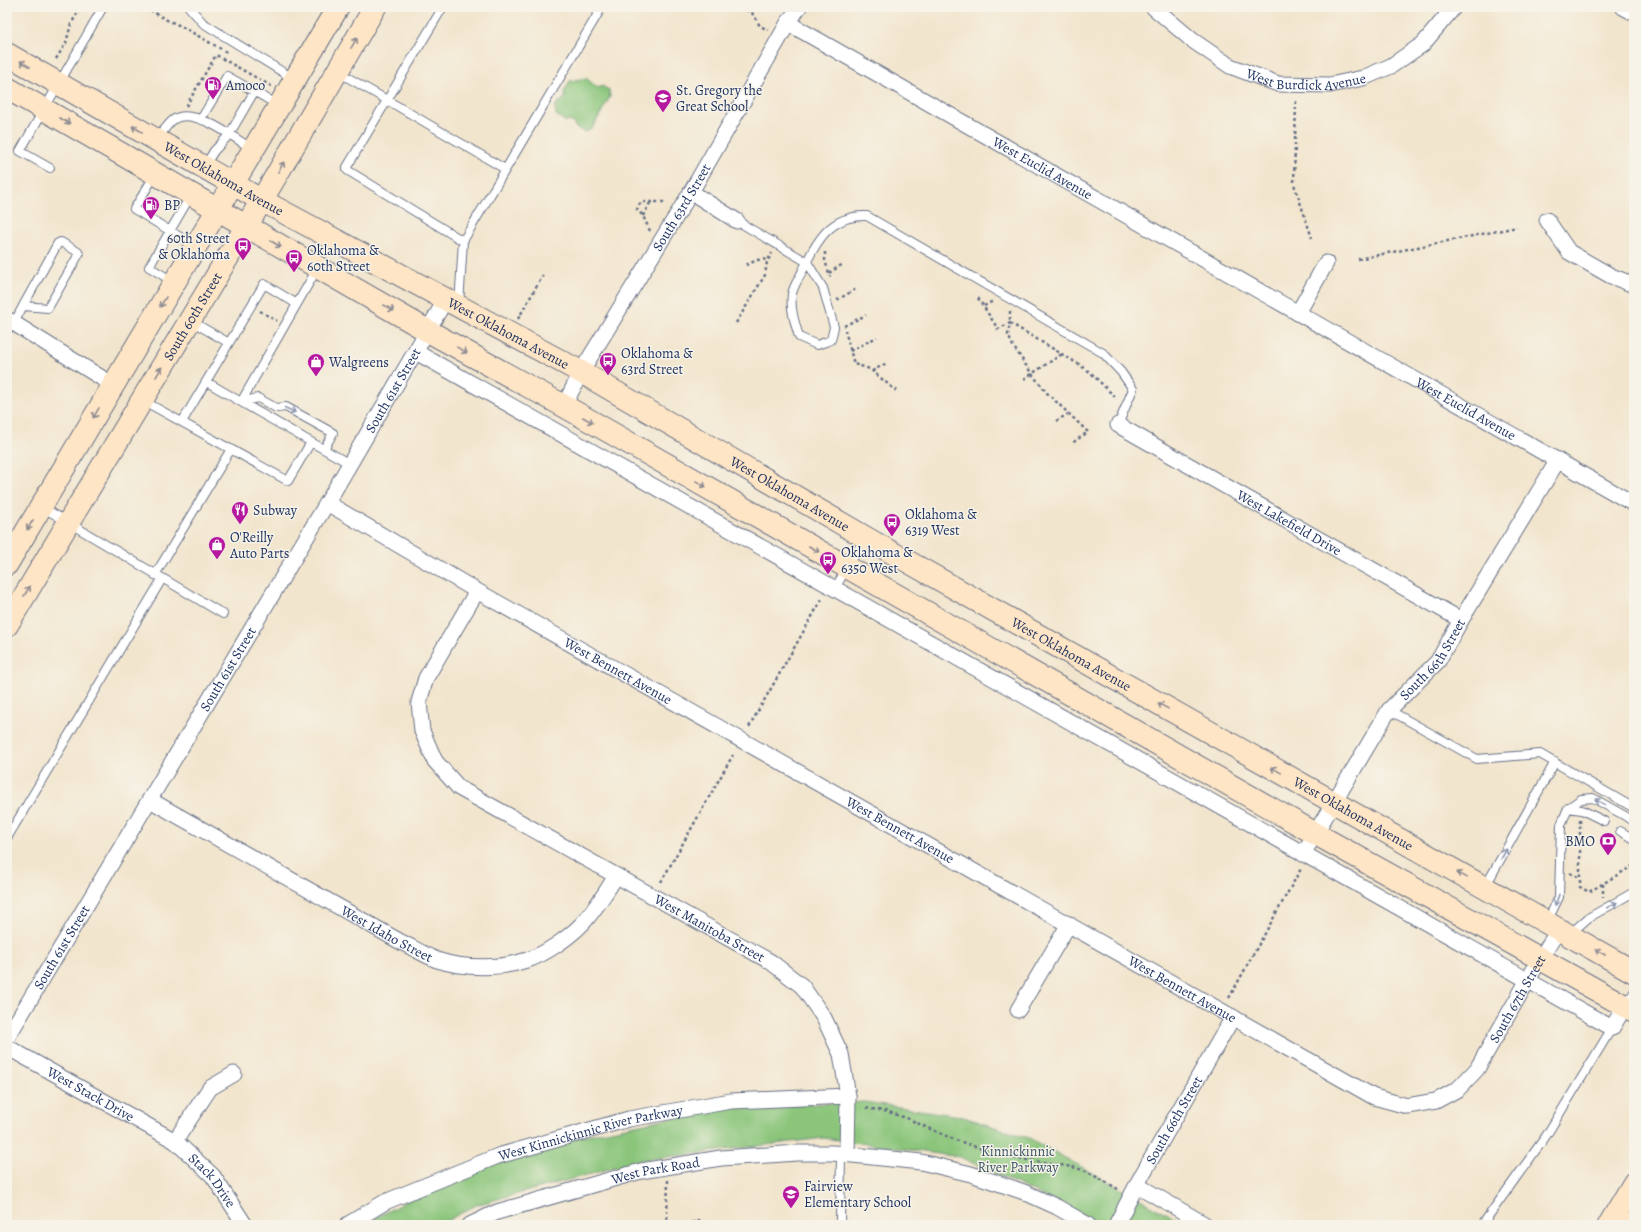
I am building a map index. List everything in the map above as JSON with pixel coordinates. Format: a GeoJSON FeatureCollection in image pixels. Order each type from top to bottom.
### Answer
{"type":"FeatureCollection","features":[{"type":"Feature","properties":{"kind":"main road"},"geometry":{"type":"LineString","coordinates":[[7,564],[218,210],[252,149],[338,7]]}},
{"type":"Feature","properties":{"kind":"main road","name":"South 60th Street"},"geometry":{"type":"LineString","coordinates":[[7,625],[246,227],[375,7]]}},
{"type":"Feature","properties":{"kind":"main road","name":"West Oklahoma Avenue"},"geometry":{"type":"LineString","coordinates":[[7,54],[232,184],[581,372],[865,538],[1634,972]]}},
{"type":"Feature","properties":{"kind":"main road"},"geometry":{"type":"LineString","coordinates":[[8,90],[44,109],[428,331],[564,406],[1316,834],[1540,959],[1631,1003]]}},
{"type":"Feature","properties":{"kind":"main road"},"geometry":{"type":"LineString","coordinates":[[280,103],[309,118]]}},
{"type":"Feature","properties":{"kind":"main road"},"geometry":{"type":"LineString","coordinates":[[90,488],[108,437],[126,407],[123,394],[113,385]]}},
{"type":"Feature","properties":{"kind":"main road"},"geometry":{"type":"LineString","coordinates":[[1609,1225],[1634,1184]]}},
{"type":"Feature","properties":{"kind":"street","name":"South 63rd Street"},"geometry":{"type":"LineString","coordinates":[[564,406],[581,372],[691,192],[788,23],[799,7]]}},
{"type":"Feature","properties":{"kind":"street","name":"West Burdick Avenue"},"geometry":{"type":"LineString","coordinates":[[1153,7],[1192,40],[1230,66],[1278,84],[1330,86],[1363,78],[1391,66],[1423,44],[1454,7]]}},
{"type":"Feature","properties":{"kind":"street","name":"West Euclid Avenue"},"geometry":{"type":"LineString","coordinates":[[788,23],[1634,504]]}},
{"type":"Feature","properties":{"kind":"street"},"geometry":{"type":"LineString","coordinates":[[691,192],[737,221]]}},
{"type":"Feature","properties":{"kind":"street"},"geometry":{"type":"LineString","coordinates":[[1547,220],[1570,252],[1611,276],[1634,286]]}},
{"type":"Feature","properties":{"kind":"street"},"geometry":{"type":"LineString","coordinates":[[1298,313],[1326,263]]}},
{"type":"Feature","properties":{"kind":"street","name":"South 61st Street"},"geometry":{"type":"LineString","coordinates":[[7,1038],[327,503],[428,331],[453,303]]}},
{"type":"Feature","properties":{"kind":"street"},"geometry":{"type":"LineString","coordinates":[[10,321],[113,385]]}},
{"type":"Feature","properties":{"kind":"street"},"geometry":{"type":"LineString","coordinates":[[416,352],[1612,1028],[1631,1003]]}},
{"type":"Feature","properties":{"kind":"street","name":"West Lakefield Drive"},"geometry":{"type":"LineString","coordinates":[[1118,425],[1461,620]]}},
{"type":"Feature","properties":{"kind":"street","name":"South 66th Street"},"geometry":{"type":"LineString","coordinates":[[1306,856],[1316,834],[1389,710],[1438,661],[1461,620],[1558,460]]}},
{"type":"Feature","properties":{"kind":"street","name":"West Bennett Avenue"},"geometry":{"type":"LineString","coordinates":[[327,503],[477,591],[1233,1016],[1374,1097],[1407,1106],[1436,1101],[1458,1088],[1477,1069]]}},
{"type":"Feature","properties":{"kind":"street","name":"West Manitoba Street"},"geometry":{"type":"LineString","coordinates":[[477,591],[426,678],[419,702],[422,731],[435,761],[459,788],[771,962],[802,986],[824,1018],[841,1054],[848,1096],[844,1153]]}},
{"type":"Feature","properties":{"kind":"street","name":"West Idaho Street"},"geometry":{"type":"LineString","coordinates":[[150,800],[399,941],[438,960],[473,967],[498,966],[528,960],[553,947],[580,926],[600,903],[616,876]]}},
{"type":"Feature","properties":{"kind":"street"},"geometry":{"type":"LineString","coordinates":[[1018,1010],[1069,924]]}},
{"type":"Feature","properties":{"kind":"street","name":"South 67th Street"},"geometry":{"type":"LineString","coordinates":[[1477,1069],[1558,929]]}},
{"type":"Feature","properties":{"kind":"street","name":"South 66th Street"},"geometry":{"type":"LineString","coordinates":[[1116,1225],[1137,1185],[1233,1016]]}},
{"type":"Feature","properties":{"kind":"street","name":"West Stack Drive"},"geometry":{"type":"LineString","coordinates":[[7,1047],[175,1141]]}},
{"type":"Feature","properties":{"kind":"street"},"geometry":{"type":"LineString","coordinates":[[175,1141],[210,1088],[234,1074]]}},
{"type":"Feature","properties":{"kind":"street","name":"West Kinnickinnic River Parkway"},"geometry":{"type":"LineString","coordinates":[[347,1225],[385,1202],[498,1156],[629,1119],[731,1101],[848,1096]]}},
{"type":"Feature","properties":{"kind":"street","name":"Stack Drive"},"geometry":{"type":"LineString","coordinates":[[175,1141],[213,1176],[244,1225]]}},
{"type":"Feature","properties":{"kind":"street","name":"West Park Road"},"geometry":{"type":"LineString","coordinates":[[470,1225],[497,1212],[641,1171],[721,1158],[798,1153],[844,1153]]}},
{"type":"Feature","properties":{"kind":"street"},"geometry":{"type":"LineString","coordinates":[[844,1153],[921,1162],[971,1174],[1024,1192],[1057,1207],[1088,1225]]}},
{"type":"Feature","properties":{"kind":"street"},"geometry":{"type":"LineString","coordinates":[[1137,1185],[1206,1225]]}},
{"type":"Feature","properties":{"kind":"lane"},"geometry":{"type":"LineString","coordinates":[[50,168],[20,151],[103,7]]}},
{"type":"Feature","properties":{"kind":"lane"},"geometry":{"type":"LineString","coordinates":[[189,7],[203,23],[294,79]]}},
{"type":"Feature","properties":{"kind":"lane"},"geometry":{"type":"LineString","coordinates":[[443,7],[347,167],[347,170],[463,241]]}},
{"type":"Feature","properties":{"kind":"lane"},"geometry":{"type":"LineString","coordinates":[[453,303],[463,241],[602,7]]}},
{"type":"Feature","properties":{"kind":"lane"},"geometry":{"type":"LineString","coordinates":[[337,72],[505,169]]}},
{"type":"Feature","properties":{"kind":"lane"},"geometry":{"type":"LineString","coordinates":[[201,119],[227,76],[254,92],[280,103]]}},
{"type":"Feature","properties":{"kind":"lane"},"geometry":{"type":"LineString","coordinates":[[204,167],[214,151],[229,135],[254,92]]}},
{"type":"Feature","properties":{"kind":"lane"},"geometry":{"type":"LineString","coordinates":[[156,140],[173,120],[187,116],[201,119],[252,149]]}},
{"type":"Feature","properties":{"kind":"lane"},"geometry":{"type":"LineString","coordinates":[[156,174],[134,209],[196,246]]}},
{"type":"Feature","properties":{"kind":"lane"},"geometry":{"type":"LineString","coordinates":[[174,283],[149,267],[191,194]]}},
{"type":"Feature","properties":{"kind":"lane"},"geometry":{"type":"LineString","coordinates":[[737,221],[807,262],[823,288],[834,327],[831,340],[817,345],[800,337],[793,319],[792,294],[807,262],[824,232],[842,220],[854,216],[867,216],[1103,353],[1121,372],[1133,389],[1118,425]]}},
{"type":"Feature","properties":{"kind":"lane"},"geometry":{"type":"LineString","coordinates":[[10,321],[23,306],[58,243],[61,242],[78,252],[79,254],[48,308],[23,306]]}},
{"type":"Feature","properties":{"kind":"lane"},"geometry":{"type":"LineString","coordinates":[[241,402],[318,268]]}},
{"type":"Feature","properties":{"kind":"lane"},"geometry":{"type":"LineString","coordinates":[[182,422],[264,284],[297,304]]}},
{"type":"Feature","properties":{"kind":"lane"},"geometry":{"type":"LineString","coordinates":[[190,320],[229,343]]}},
{"type":"Feature","properties":{"kind":"lane"},"geometry":{"type":"LineString","coordinates":[[207,382],[350,464]]}},
{"type":"Feature","properties":{"kind":"lane"},"geometry":{"type":"LineString","coordinates":[[241,402],[258,398],[276,408],[286,407],[333,433],[324,449]]}},
{"type":"Feature","properties":{"kind":"lane"},"geometry":{"type":"LineString","coordinates":[[142,400],[288,481],[311,442]]}},
{"type":"Feature","properties":{"kind":"lane"},"geometry":{"type":"LineString","coordinates":[[7,838],[159,577],[231,449]]}},
{"type":"Feature","properties":{"kind":"lane"},"geometry":{"type":"LineString","coordinates":[[41,506],[223,614]]}},
{"type":"Feature","properties":{"kind":"lane"},"geometry":{"type":"LineString","coordinates":[[835,588],[865,538]]}},
{"type":"Feature","properties":{"kind":"lane"},"geometry":{"type":"LineString","coordinates":[[1389,710],[1476,759],[1540,754],[1634,808]]}},
{"type":"Feature","properties":{"kind":"lane"},"geometry":{"type":"LineString","coordinates":[[1485,888],[1555,762]]}},
{"type":"Feature","properties":{"kind":"lane"},"geometry":{"type":"LineString","coordinates":[[1634,821],[1593,798],[1581,799],[1568,808],[1561,825],[1558,929],[1588,918],[1634,892]]}},
{"type":"Feature","properties":{"kind":"lane"},"geometry":{"type":"LineString","coordinates":[[1568,808],[1582,810],[1604,821]]}},
{"type":"Feature","properties":{"kind":"lane"},"geometry":{"type":"LineString","coordinates":[[1620,831],[1634,839]]}},
{"type":"Feature","properties":{"kind":"lane"},"geometry":{"type":"LineString","coordinates":[[1482,1225],[1546,1136],[1612,1028]]}},
{"type":"Feature","properties":{"kind":"lane"},"geometry":{"type":"LineString","coordinates":[[840,1225],[844,1153]]}},
{"type":"Feature","properties":{"kind":"path"},"geometry":{"type":"LineString","coordinates":[[56,59],[66,43],[71,24],[80,7]]}},
{"type":"Feature","properties":{"kind":"path"},"geometry":{"type":"LineString","coordinates":[[145,7],[229,54]]}},
{"type":"Feature","properties":{"kind":"path"},"geometry":{"type":"LineString","coordinates":[[710,7],[720,9],[735,7]]}},
{"type":"Feature","properties":{"kind":"path"},"geometry":{"type":"LineString","coordinates":[[741,7],[752,13],[760,26],[768,31]]}},
{"type":"Feature","properties":{"kind":"path"},"geometry":{"type":"LineString","coordinates":[[1296,101],[1294,184],[1312,238]]}},
{"type":"Feature","properties":{"kind":"path"},"geometry":{"type":"LineString","coordinates":[[650,231],[643,216],[637,209],[641,202],[667,202]]}},
{"type":"Feature","properties":{"kind":"path"},"geometry":{"type":"LineString","coordinates":[[643,216],[650,203]]}},
{"type":"Feature","properties":{"kind":"path"},"geometry":{"type":"LineString","coordinates":[[1358,259],[1517,227]]}},
{"type":"Feature","properties":{"kind":"path"},"geometry":{"type":"LineString","coordinates":[[736,323],[765,275],[768,259],[777,244]]}},
{"type":"Feature","properties":{"kind":"path"},"geometry":{"type":"LineString","coordinates":[[828,247],[824,254],[831,280]]}},
{"type":"Feature","properties":{"kind":"path"},"geometry":{"type":"LineString","coordinates":[[746,265],[757,260],[768,259]]}},
{"type":"Feature","properties":{"kind":"path"},"geometry":{"type":"LineString","coordinates":[[829,273],[843,264]]}},
{"type":"Feature","properties":{"kind":"path"},"geometry":{"type":"LineString","coordinates":[[517,322],[543,275]]}},
{"type":"Feature","properties":{"kind":"path"},"geometry":{"type":"LineString","coordinates":[[836,300],[856,289]]}},
{"type":"Feature","properties":{"kind":"path"},"geometry":{"type":"LineString","coordinates":[[834,293],[838,307]]}},
{"type":"Feature","properties":{"kind":"path"},"geometry":{"type":"LineString","coordinates":[[987,297],[999,304]]}},
{"type":"Feature","properties":{"kind":"path"},"geometry":{"type":"LineString","coordinates":[[978,298],[998,329],[1010,323]]}},
{"type":"Feature","properties":{"kind":"path"},"geometry":{"type":"LineString","coordinates":[[984,306],[994,301]]}},
{"type":"Feature","properties":{"kind":"path"},"geometry":{"type":"LineString","coordinates":[[251,306],[285,326]]}},
{"type":"Feature","properties":{"kind":"path"},"geometry":{"type":"LineString","coordinates":[[1005,308],[1011,311],[1008,335],[1013,346],[1047,393],[1088,432],[1071,444]]}},
{"type":"Feature","properties":{"kind":"path"},"geometry":{"type":"LineString","coordinates":[[844,327],[866,315]]}},
{"type":"Feature","properties":{"kind":"path"},"geometry":{"type":"LineString","coordinates":[[842,320],[854,364],[872,371],[894,390],[899,387]]}},
{"type":"Feature","properties":{"kind":"path"},"geometry":{"type":"LineString","coordinates":[[1010,323],[1080,365],[1092,374],[1115,398]]}},
{"type":"Feature","properties":{"kind":"path"},"geometry":{"type":"LineString","coordinates":[[850,351],[877,337]]}},
{"type":"Feature","properties":{"kind":"path"},"geometry":{"type":"LineString","coordinates":[[1024,379],[1062,354]]}},
{"type":"Feature","properties":{"kind":"path"},"geometry":{"type":"LineString","coordinates":[[872,371],[887,363]]}},
{"type":"Feature","properties":{"kind":"path"},"geometry":{"type":"LineString","coordinates":[[1056,421],[1068,414]]}},
{"type":"Feature","properties":{"kind":"path"},"geometry":{"type":"LineString","coordinates":[[749,727],[822,599]]}},
{"type":"Feature","properties":{"kind":"path"},"geometry":{"type":"LineString","coordinates":[[661,882],[733,755]]}},
{"type":"Feature","properties":{"kind":"path"},"geometry":{"type":"LineString","coordinates":[[1582,810],[1580,821],[1580,887],[1589,892],[1634,865]]}},
{"type":"Feature","properties":{"kind":"path"},"geometry":{"type":"LineString","coordinates":[[1230,998],[1306,856]]}},
{"type":"Feature","properties":{"kind":"path"},"geometry":{"type":"LineString","coordinates":[[866,1108],[889,1112],[906,1118],[959,1142],[1002,1156],[1073,1167],[1086,1171],[1118,1189]]}},
{"type":"Feature","properties":{"kind":"path"},"geometry":{"type":"LineString","coordinates":[[668,1180],[668,1225]]}},
{"type":"Feature","properties":{"kind":"path"},"geometry":{"type":"LineString","coordinates":[[680,1225],[698,1220],[712,1225]]}},
{"type":"Feature","properties":{"kind":"green space"},"geometry":{"type":"Polygon","coordinates":[[[586,78],[598,88],[602,86],[609,90],[610,97],[593,127],[589,131],[584,132],[575,127],[574,123],[569,121],[566,122],[556,115],[555,107],[558,102],[562,101],[565,97],[564,92],[570,81],[586,78]]]}},
{"type":"Feature","properties":{"kind":"green space","name":"Kinnickinnic River Parkway"},"geometry":{"type":"Polygon","coordinates":[[[865,1102],[960,1116],[1029,1138],[1187,1225],[1104,1225],[960,1157],[824,1138],[642,1160],[476,1205],[439,1225],[363,1225],[432,1187],[549,1143],[717,1108],[865,1102]]]}},
{"type":"Feature","properties":{"kind":"place","name":"Amoco"},"geometry":{"type":"Point","coordinates":[213,100]}},
{"type":"Feature","properties":{"kind":"place","name":"St. Gregory the Great School"},"geometry":{"type":"Point","coordinates":[663,113]}},
{"type":"Feature","properties":{"kind":"place","name":"BP"},"geometry":{"type":"Point","coordinates":[151,220]}},
{"type":"Feature","properties":{"kind":"place","name":"60th Street & Oklahoma"},"geometry":{"type":"Point","coordinates":[243,261]}},
{"type":"Feature","properties":{"kind":"place","name":"Oklahoma & 60th Street"},"geometry":{"type":"Point","coordinates":[294,273]}},
{"type":"Feature","properties":{"kind":"place","name":"Oklahoma & 63rd Street"},"geometry":{"type":"Point","coordinates":[608,376]}},
{"type":"Feature","properties":{"kind":"place","name":"Walgreens"},"geometry":{"type":"Point","coordinates":[316,377]}},
{"type":"Feature","properties":{"kind":"place","name":"Subway"},"geometry":{"type":"Point","coordinates":[240,525]}},
{"type":"Feature","properties":{"kind":"place","name":"Oklahoma & 6319 West"},"geometry":{"type":"Point","coordinates":[892,537]}},
{"type":"Feature","properties":{"kind":"place","name":"O'Reilly Auto Parts"},"geometry":{"type":"Point","coordinates":[217,560]}},
{"type":"Feature","properties":{"kind":"place","name":"Oklahoma & 6350 West"},"geometry":{"type":"Point","coordinates":[828,575]}},
{"type":"Feature","properties":{"kind":"place","name":"BMO"},"geometry":{"type":"Point","coordinates":[1608,856]}},
{"type":"Feature","properties":{"kind":"place","name":"Fairview Elementary School"},"geometry":{"type":"Point","coordinates":[791,1209]}}]}
